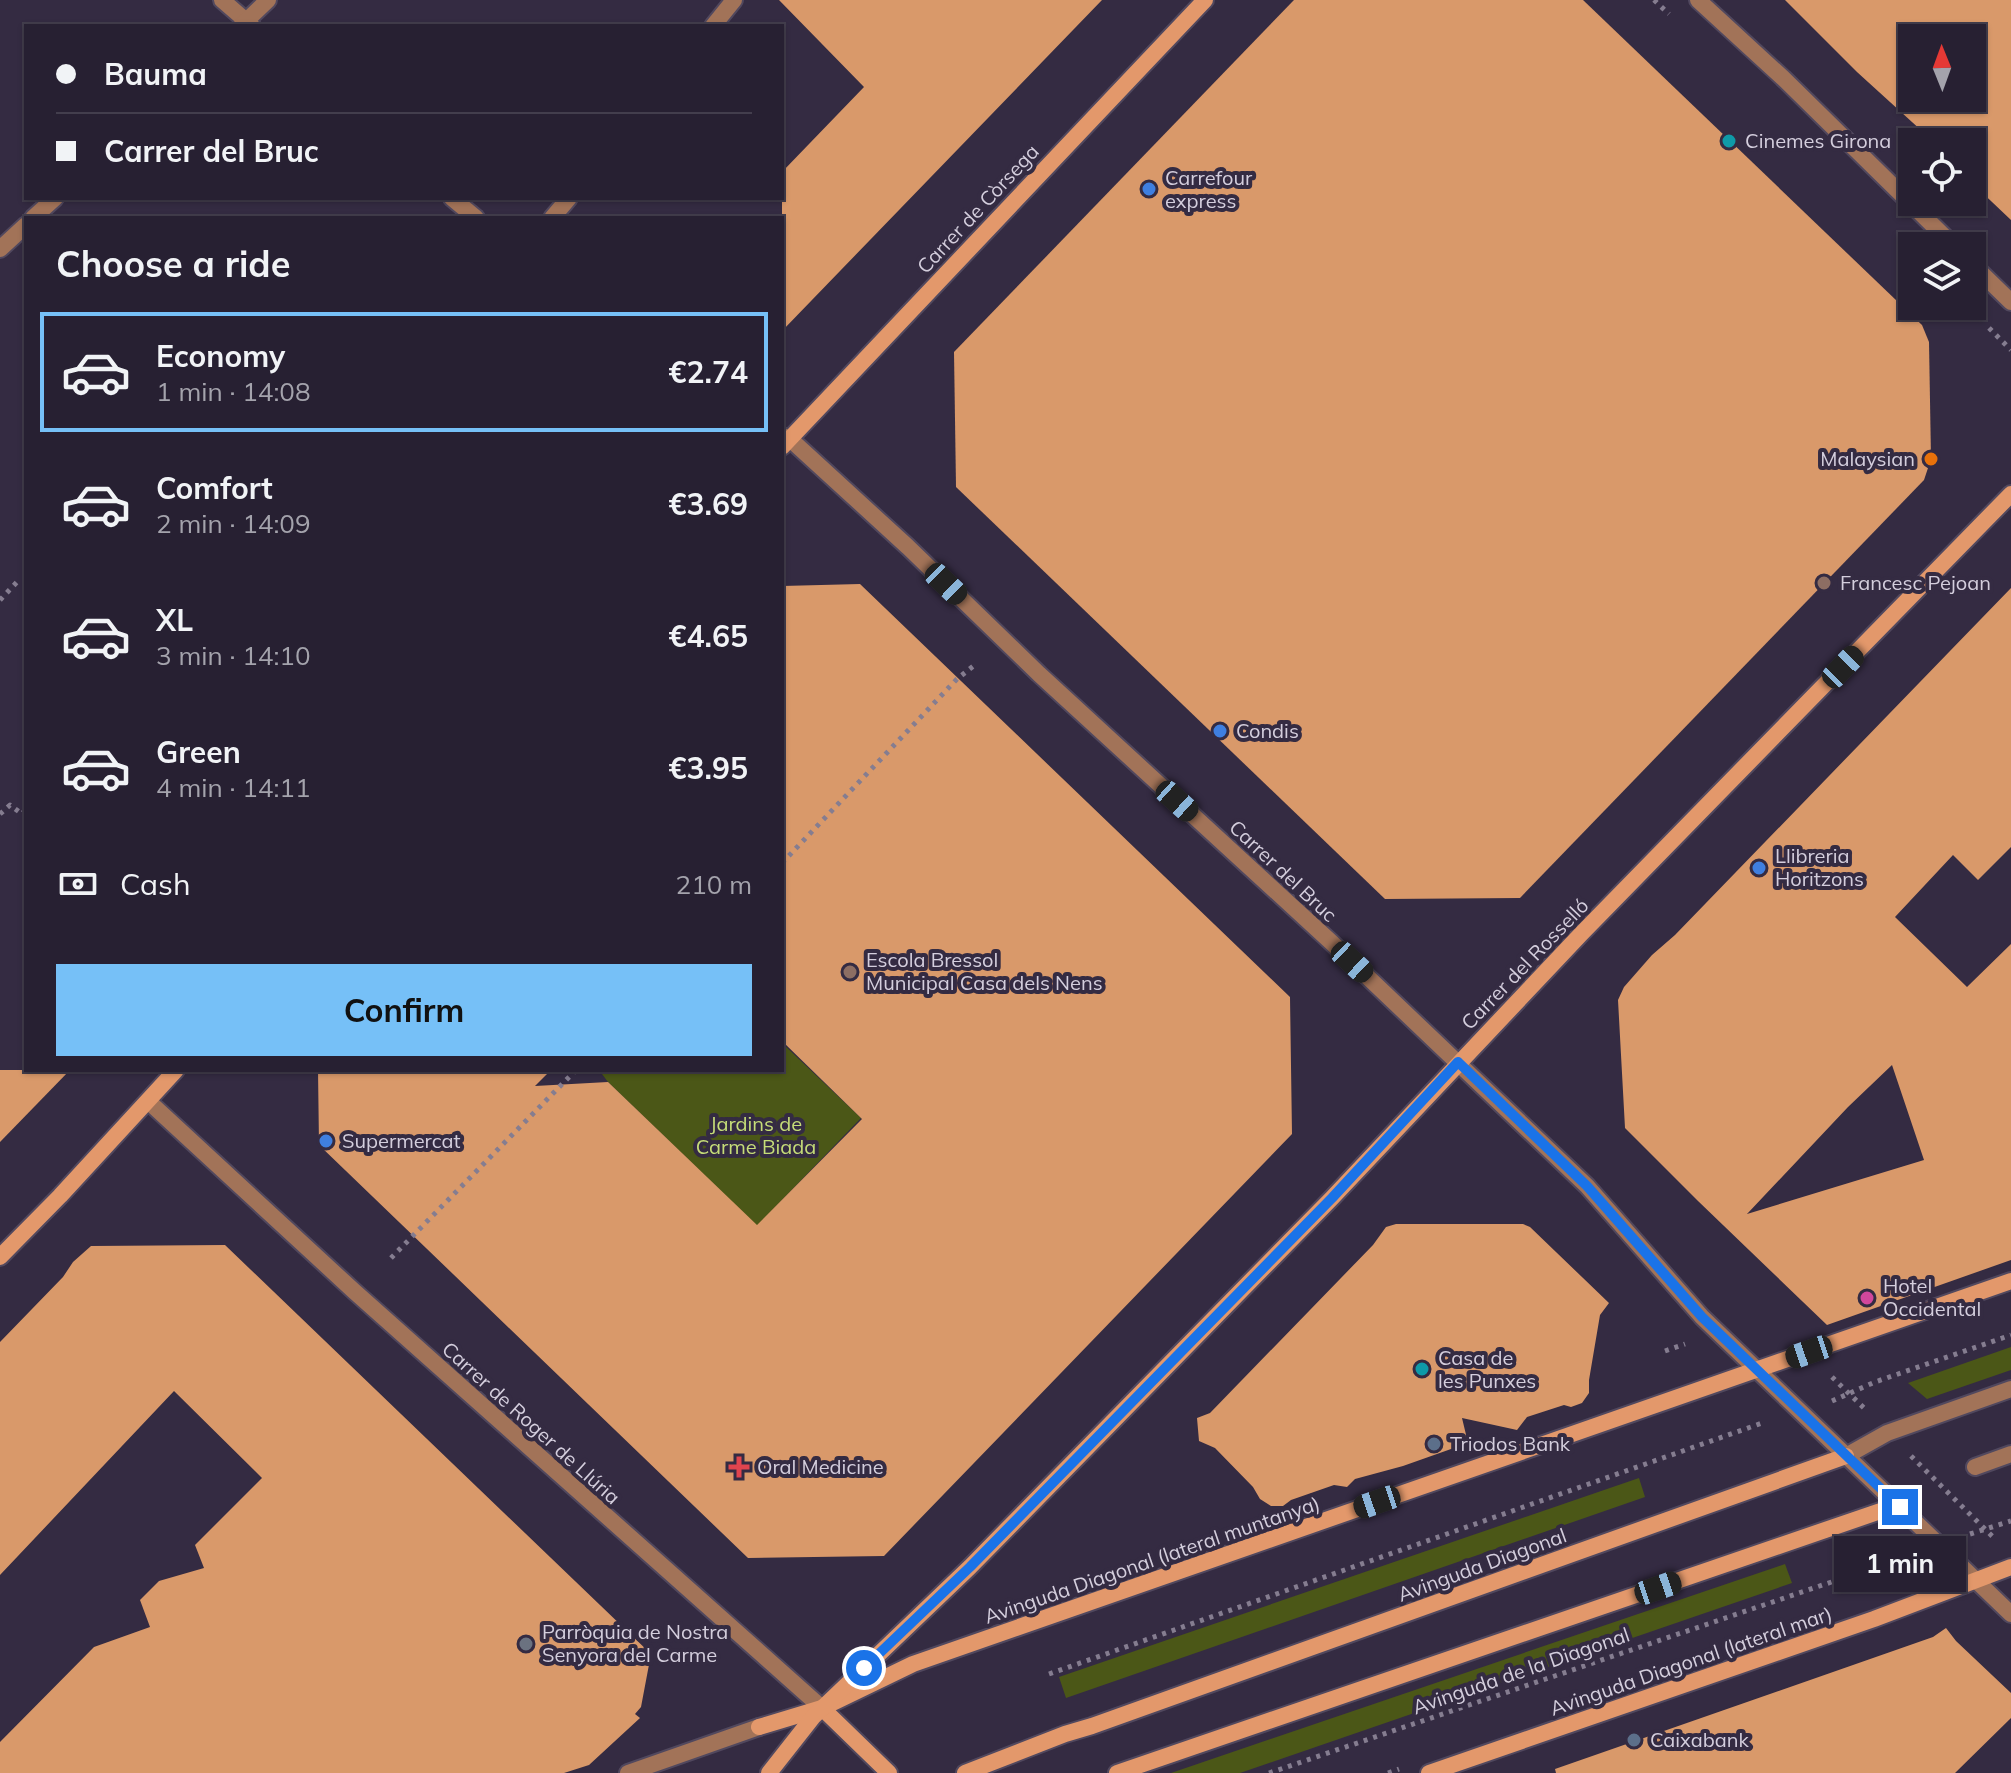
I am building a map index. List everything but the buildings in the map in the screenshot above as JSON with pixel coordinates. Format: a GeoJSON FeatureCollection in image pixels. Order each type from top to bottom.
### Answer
{"type":"FeatureCollection","features":[{"type":"Feature","properties":{"kind":"street"},"geometry":{"type":"LineString","coordinates":[[222,0],[246,24],[268,0]]}},
{"type":"Feature","properties":{"kind":"street"},"geometry":{"type":"LineString","coordinates":[[715,24],[734,0]]}},
{"type":"Feature","properties":{"kind":"street","name":"Carrer de Còrsega"},"geometry":{"type":"LineString","coordinates":[[785,441],[1205,0]]}},
{"type":"Feature","properties":{"kind":"street"},"geometry":{"type":"LineString","coordinates":[[1698,0],[1783,78],[1940,232]]}},
{"type":"Feature","properties":{"kind":"street"},"geometry":{"type":"LineString","coordinates":[[35,216],[53,200]]}},
{"type":"Feature","properties":{"kind":"street"},"geometry":{"type":"LineString","coordinates":[[454,200],[474,216]]}},
{"type":"Feature","properties":{"kind":"street"},"geometry":{"type":"LineString","coordinates":[[554,216],[567,200]]}},
{"type":"Feature","properties":{"kind":"street"},"geometry":{"type":"LineString","coordinates":[[0,249],[24,227]]}},
{"type":"Feature","properties":{"kind":"street"},"geometry":{"type":"LineString","coordinates":[[1986,278],[2011,302]]}},
{"type":"Feature","properties":{"kind":"street","name":"Carrer del Bruc"},"geometry":{"type":"LineString","coordinates":[[785,441],[908,547],[1039,674],[1458,1062],[1587,1186],[1702,1317],[2011,1614]]}},
{"type":"Feature","properties":{"kind":"street","name":"Carrer del Rosselló"},"geometry":{"type":"LineString","coordinates":[[769,1773],[822,1708],[970,1567],[1332,1198],[1458,1062],[2011,494]]}},
{"type":"Feature","properties":{"kind":"street"},"geometry":{"type":"LineString","coordinates":[[3,1248],[174,1072]]}},
{"type":"Feature","properties":{"kind":"street","name":"Carrer de Roger de Llúria"},"geometry":{"type":"LineString","coordinates":[[148,1101],[355,1292],[822,1708],[889,1773]]}},
{"type":"Feature","properties":{"kind":"street","name":"Avinguda Diagonal (lateral muntanya)"},"geometry":{"type":"LineString","coordinates":[[628,1773],[822,1708],[913,1664],[2011,1281]]}},
{"type":"Feature","properties":{"kind":"street","name":"Avinguda Diagonal"},"geometry":{"type":"LineString","coordinates":[[965,1773],[1065,1734],[1846,1456],[1887,1433],[2011,1389]]}},
{"type":"Feature","properties":{"kind":"street"},"geometry":{"type":"LineString","coordinates":[[1975,1467],[2011,1454]]}},
{"type":"Feature","properties":{"kind":"street"},"geometry":{"type":"LineString","coordinates":[[1117,1773],[1898,1505]]}},
{"type":"Feature","properties":{"kind":"street","name":"Avinguda Diagonal (lateral mar)"},"geometry":{"type":"LineString","coordinates":[[1429,1773],[1874,1619],[2011,1567]]}},
{"type":"Feature","properties":{"kind":"path"},"geometry":{"type":"LineString","coordinates":[[0,600],[18,581]]}},
{"type":"Feature","properties":{"kind":"path"},"geometry":{"type":"LineString","coordinates":[[784,861],[957,679],[976,664]]}},
{"type":"Feature","properties":{"kind":"path"},"geometry":{"type":"LineString","coordinates":[[0,814],[10,805],[22,814],[24,812]]}},
{"type":"Feature","properties":{"kind":"path"},"geometry":{"type":"LineString","coordinates":[[391,1258],[574,1072]]}},
{"type":"Feature","properties":{"kind":"path","name":"Avinguda Diagonal"},"geometry":{"type":"LineString","coordinates":[[1049,1674],[1801,1412],[1875,1382],[2011,1335]]}},
{"type":"Feature","properties":{"kind":"path"},"geometry":{"type":"LineString","coordinates":[[1887,1433],[2002,1545]]}},
{"type":"Feature","properties":{"kind":"path","name":"Avinguda de la Diagonal"},"geometry":{"type":"LineString","coordinates":[[1269,1773],[2011,1521]]}},
{"type":"Feature","properties":{"kind":"green space","name":"Jardins de Carme Biada"},"geometry":{"type":"Polygon","coordinates":[[[784,1045],[861,1118],[757,1226],[600,1072],[784,1072],[784,1045]]]}},
{"type":"Feature","properties":{"kind":"green space"},"geometry":{"type":"Polygon","coordinates":[[[2011,1347],[2011,1370],[1927,1399],[1908,1383],[2011,1347]]]}},
{"type":"Feature","properties":{"kind":"green space"},"geometry":{"type":"Polygon","coordinates":[[[1639,1478],[1645,1497],[1066,1698],[1059,1677],[1639,1478]]]}},
{"type":"Feature","properties":{"kind":"green space"},"geometry":{"type":"Polygon","coordinates":[[[1785,1564],[1792,1583],[1240,1773],[1171,1773],[1785,1564]]]}},
{"type":"Feature","properties":{"kind":"place","name":"Cinemes Girona"},"geometry":{"type":"Point","coordinates":[1729,141]}},
{"type":"Feature","properties":{"kind":"place","name":"Carrefour express"},"geometry":{"type":"Point","coordinates":[1149,189]}},
{"type":"Feature","properties":{"kind":"place","name":"Malaysian"},"geometry":{"type":"Point","coordinates":[1931,459]}},
{"type":"Feature","properties":{"kind":"place","name":"Francesc Pejoan"},"geometry":{"type":"Point","coordinates":[1824,583]}},
{"type":"Feature","properties":{"kind":"place","name":"Condis"},"geometry":{"type":"Point","coordinates":[1220,731]}},
{"type":"Feature","properties":{"kind":"place","name":"Llibreria Horitzons"},"geometry":{"type":"Point","coordinates":[1759,868]}},
{"type":"Feature","properties":{"kind":"place","name":"Escola Bressol Municipal Casa dels Nens"},"geometry":{"type":"Point","coordinates":[850,972]}},
{"type":"Feature","properties":{"kind":"place","name":"Supermercat"},"geometry":{"type":"Point","coordinates":[326,1141]}},
{"type":"Feature","properties":{"kind":"place","name":"Hotel Occidental"},"geometry":{"type":"Point","coordinates":[1867,1298]}},
{"type":"Feature","properties":{"kind":"place","name":"Casa de les Punxes"},"geometry":{"type":"Point","coordinates":[1422,1369]}},
{"type":"Feature","properties":{"kind":"place","name":"Triodos Bank"},"geometry":{"type":"Point","coordinates":[1434,1444]}},
{"type":"Feature","properties":{"kind":"place","name":"Oral Medicine"},"geometry":{"type":"Point","coordinates":[739,1467]}},
{"type":"Feature","properties":{"kind":"place","name":"Parròquia de Nostra Senyora del Carme"},"geometry":{"type":"Point","coordinates":[526,1644]}},
{"type":"Feature","properties":{"kind":"place","name":"Caixabank"},"geometry":{"type":"Point","coordinates":[1634,1740]}},
{"type":"Feature","properties":{"kind":"route"},"geometry":{"type":"LineString","coordinates":[[864,1668],[970,1567],[1332,1198],[1458,1062],[1587,1186],[1702,1317],[1900,1507]]}}]}
